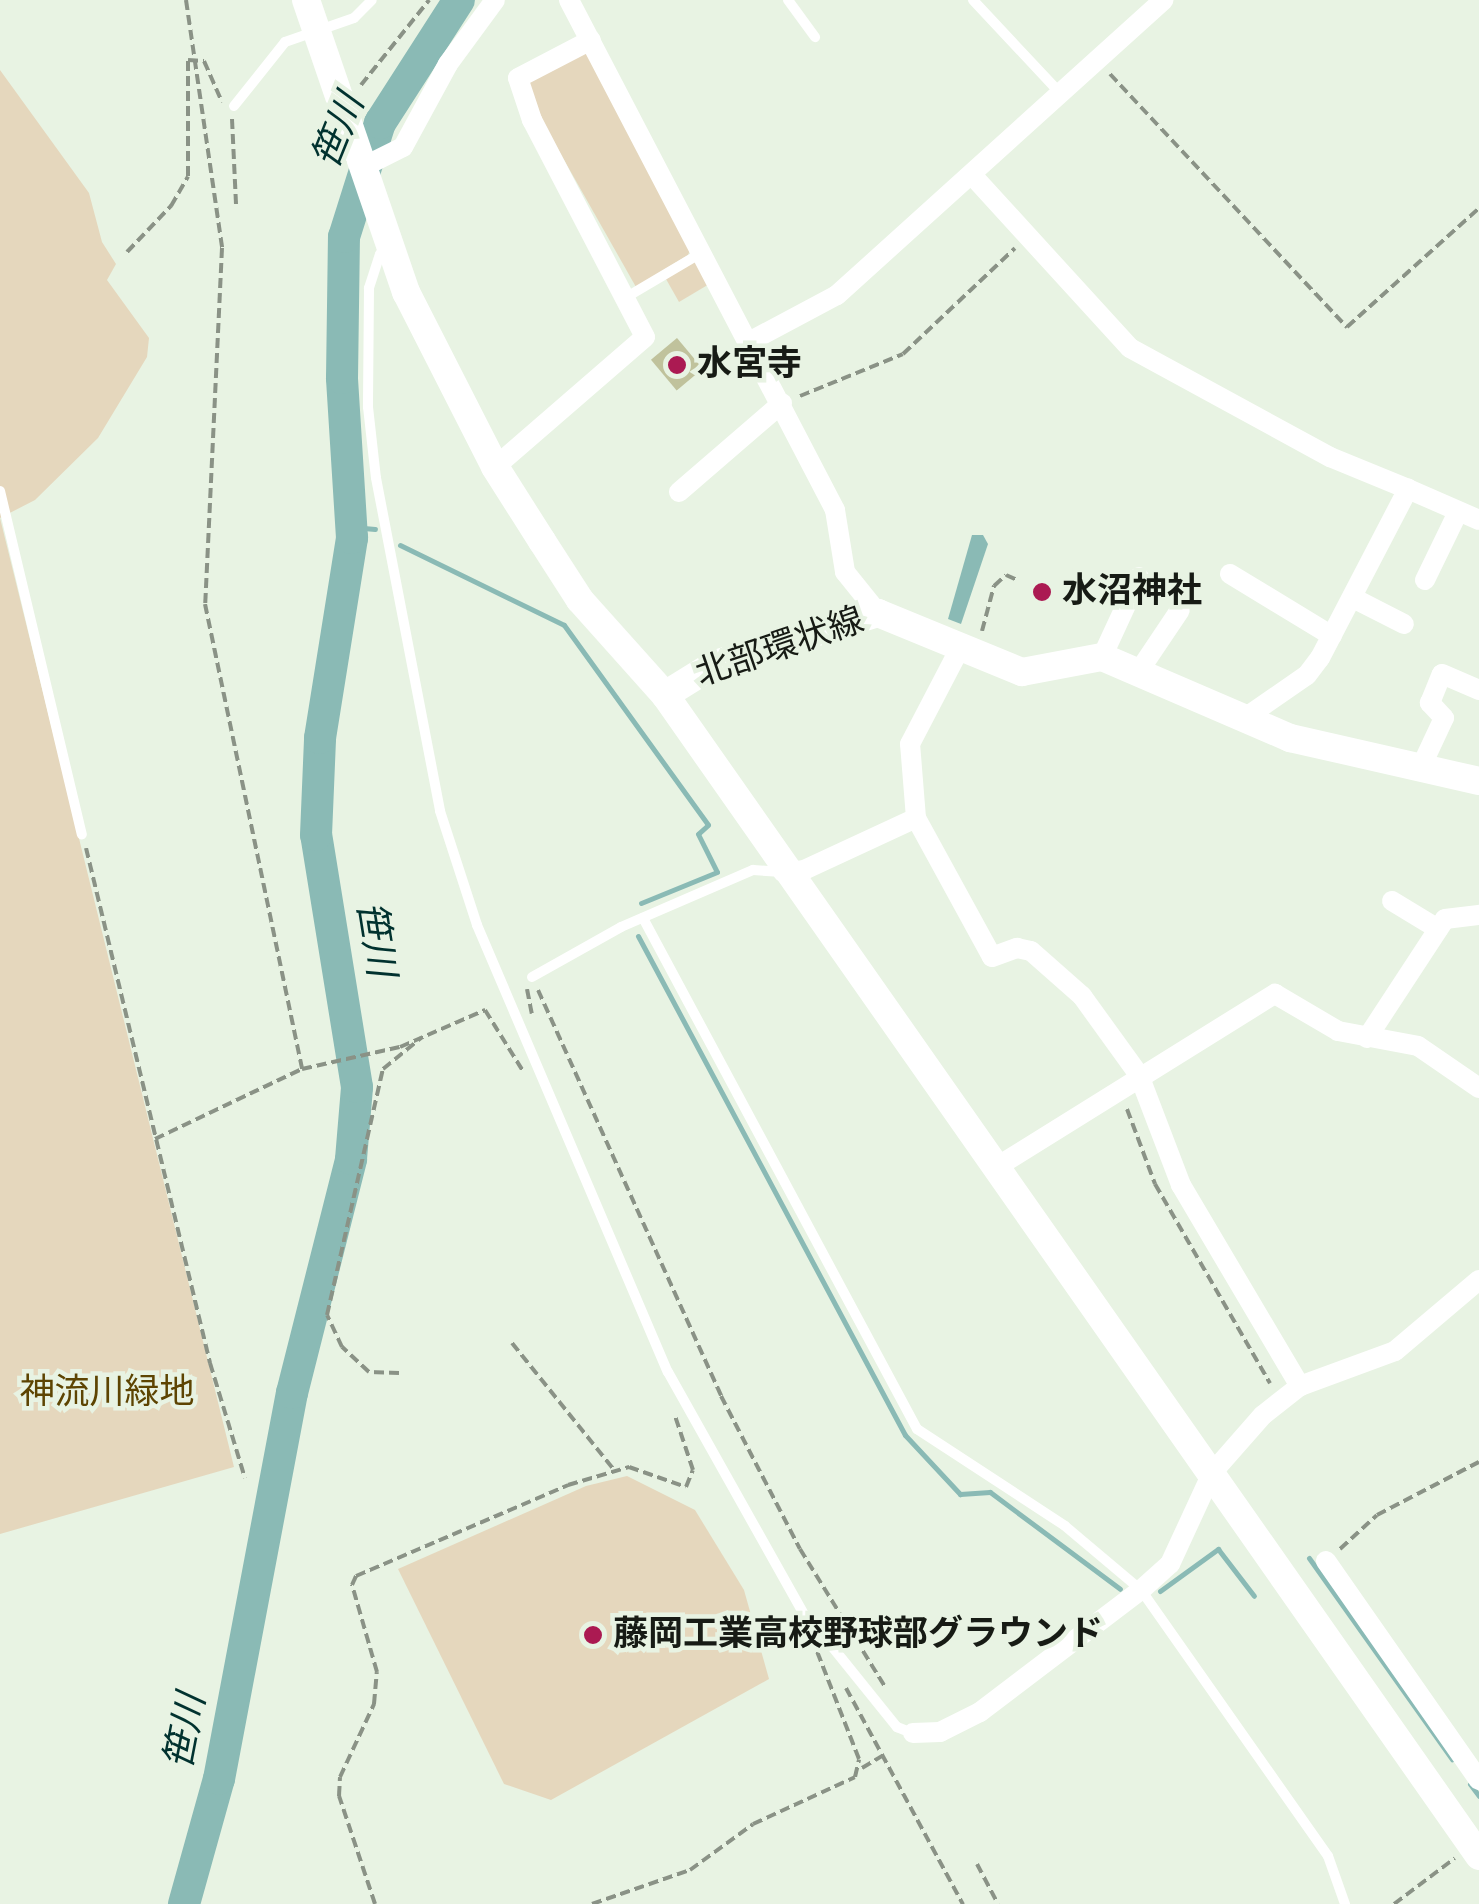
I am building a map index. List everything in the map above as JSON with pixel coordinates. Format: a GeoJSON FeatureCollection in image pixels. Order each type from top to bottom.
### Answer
{"type":"FeatureCollection","features":[{"type":"Feature","properties":{"kind":"street"},"geometry":{"type":"LineString","coordinates":[[306,0],[316,32],[348,94]]}},
{"type":"Feature","properties":{"kind":"street"},"geometry":{"type":"LineString","coordinates":[[367,165],[393,152],[495,0]]}},
{"type":"Feature","properties":{"kind":"street"},"geometry":{"type":"LineString","coordinates":[[569,0],[835,510],[845,572],[878,613]]}},
{"type":"Feature","properties":{"kind":"street"},"geometry":{"type":"LineString","coordinates":[[747,343],[837,296],[1161,1]]}},
{"type":"Feature","properties":{"kind":"street"},"geometry":{"type":"LineString","coordinates":[[495,466],[645,337],[532,120],[518,78],[591,40]]}},
{"type":"Feature","properties":{"kind":"street","name":"北部環状線"},"geometry":{"type":"LineString","coordinates":[[348,94],[352,126],[406,292],[495,466],[580,600],[665,695],[715,664],[767,653],[878,613],[962,644],[1022,672],[1102,657]]}},
{"type":"Feature","properties":{"kind":"street"},"geometry":{"type":"LineString","coordinates":[[972,176],[1130,348],[1330,457],[1479,520]]}},
{"type":"Feature","properties":{"kind":"street"},"geometry":{"type":"LineString","coordinates":[[679,492],[782,403]]}},
{"type":"Feature","properties":{"kind":"street"},"geometry":{"type":"LineString","coordinates":[[1242,720],[1307,675],[1353,598],[1408,489]]}},
{"type":"Feature","properties":{"kind":"street"},"geometry":{"type":"LineString","coordinates":[[1426,580],[1458,512]]}},
{"type":"Feature","properties":{"kind":"street"},"geometry":{"type":"LineString","coordinates":[[1230,574],[1332,636]]}},
{"type":"Feature","properties":{"kind":"street"},"geometry":{"type":"LineString","coordinates":[[1139,577],[1102,657],[1242,720],[1479,781]]}},
{"type":"Feature","properties":{"kind":"street"},"geometry":{"type":"LineString","coordinates":[[1353,598],[1404,624]]}},
{"type":"Feature","properties":{"kind":"street"},"geometry":{"type":"LineString","coordinates":[[1139,671],[1180,610]]}},
{"type":"Feature","properties":{"kind":"street"},"geometry":{"type":"LineString","coordinates":[[962,644],[910,744],[916,818],[992,957],[1017,948],[1031,951],[1082,996],[1138,1075],[1182,1185],[1300,1386]]}},
{"type":"Feature","properties":{"kind":"street"},"geometry":{"type":"LineString","coordinates":[[1421,766],[1444,718],[1430,703],[1442,674],[1479,690]]}},
{"type":"Feature","properties":{"kind":"street"},"geometry":{"type":"LineString","coordinates":[[665,695],[783,872],[1212,1473],[1475,1851]]}},
{"type":"Feature","properties":{"kind":"street"},"geometry":{"type":"LineString","coordinates":[[783,872],[804,870],[916,818]]}},
{"type":"Feature","properties":{"kind":"street"},"geometry":{"type":"LineString","coordinates":[[1392,902],[1438,929]]}},
{"type":"Feature","properties":{"kind":"street"},"geometry":{"type":"LineString","coordinates":[[1367,1038],[1445,919],[1479,915]]}},
{"type":"Feature","properties":{"kind":"street"},"geometry":{"type":"LineString","coordinates":[[996,1168],[1138,1075],[1275,994],[1338,1030],[1418,1046],[1479,1088]]}},
{"type":"Feature","properties":{"kind":"street"},"geometry":{"type":"LineString","coordinates":[[913,1733],[940,1732],[980,1712],[1141,1590],[1170,1564],[1212,1473],[1246,1431],[1300,1386],[1396,1350],[1479,1280]]}},
{"type":"Feature","properties":{"kind":"street"},"geometry":{"type":"LineString","coordinates":[[1326,1561],[1479,1780]]}},
{"type":"Feature","properties":{"kind":"lane"},"geometry":{"type":"LineString","coordinates":[[234,106],[285,42],[354,18],[372,0]]}},
{"type":"Feature","properties":{"kind":"lane"},"geometry":{"type":"LineString","coordinates":[[788,0],[815,37]]}},
{"type":"Feature","properties":{"kind":"lane"},"geometry":{"type":"LineString","coordinates":[[973,0],[1061,94]]}},
{"type":"Feature","properties":{"kind":"lane"},"geometry":{"type":"LineString","coordinates":[[392,249],[373,268],[366,346],[387,548],[456,865],[550,1101],[668,1372],[816,1636],[830,1644],[897,1727],[913,1733]]}},
{"type":"Feature","properties":{"kind":"lane"},"geometry":{"type":"LineString","coordinates":[[624,298],[702,252]]}},
{"type":"Feature","properties":{"kind":"lane"},"geometry":{"type":"LineString","coordinates":[[0,491],[82,834]]}},
{"type":"Feature","properties":{"kind":"lane"},"geometry":{"type":"LineString","coordinates":[[532,977],[643,918],[753,870],[783,872]]}},
{"type":"Feature","properties":{"kind":"lane"},"geometry":{"type":"LineString","coordinates":[[643,918],[916,1429],[1065,1526],[1141,1590],[1328,1856],[1345,1904]]}},
{"type":"Feature","properties":{"kind":"path"},"geometry":{"type":"LineString","coordinates":[[186,0],[222,248],[205,604],[302,1070]]}},
{"type":"Feature","properties":{"kind":"path"},"geometry":{"type":"LineString","coordinates":[[348,94],[380,69],[429,0]]}},
{"type":"Feature","properties":{"kind":"path"},"geometry":{"type":"LineString","coordinates":[[194,56],[204,61],[223,104],[234,106],[236,206]]}},
{"type":"Feature","properties":{"kind":"path"},"geometry":{"type":"LineString","coordinates":[[128,252],[172,206],[188,176],[186,70],[194,56]]}},
{"type":"Feature","properties":{"kind":"path"},"geometry":{"type":"LineString","coordinates":[[1098,61],[1346,328],[1479,208]]}},
{"type":"Feature","properties":{"kind":"path"},"geometry":{"type":"LineString","coordinates":[[782,403],[902,354],[1028,236]]}},
{"type":"Feature","properties":{"kind":"path"},"geometry":{"type":"LineString","coordinates":[[987,612],[994,586],[1006,575],[1017,580]]}},
{"type":"Feature","properties":{"kind":"path"},"geometry":{"type":"LineString","coordinates":[[82,834],[244,1478]]}},
{"type":"Feature","properties":{"kind":"path"},"geometry":{"type":"LineString","coordinates":[[532,977],[721,1396],[800,1549],[892,1700]]}},
{"type":"Feature","properties":{"kind":"path"},"geometry":{"type":"LineString","coordinates":[[156,1139],[302,1070],[328,1060],[379,1053],[485,1010],[550,1101]]}},
{"type":"Feature","properties":{"kind":"path"},"geometry":{"type":"LineString","coordinates":[[399,1373],[369,1372],[342,1346],[327,1315],[383,1069],[428,1032]]}},
{"type":"Feature","properties":{"kind":"path"},"geometry":{"type":"LineString","coordinates":[[512,1343],[615,1471]]}},
{"type":"Feature","properties":{"kind":"path"},"geometry":{"type":"LineString","coordinates":[[375,1904],[339,1796],[340,1777],[374,1704],[377,1672],[352,1585],[356,1576],[568,1484],[615,1471],[646,1468],[678,1487],[694,1480],[672,1408]]}},
{"type":"Feature","properties":{"kind":"path"},"geometry":{"type":"LineString","coordinates":[[1326,1561],[1377,1515],[1479,1462]]}},
{"type":"Feature","properties":{"kind":"path"},"geometry":{"type":"LineString","coordinates":[[816,1636],[834,1668]]}},
{"type":"Feature","properties":{"kind":"path"},"geometry":{"type":"LineString","coordinates":[[816,1636],[818,1665],[861,1768]]}},
{"type":"Feature","properties":{"kind":"path"},"geometry":{"type":"LineString","coordinates":[[844,1684],[964,1904]]}},
{"type":"Feature","properties":{"kind":"path"},"geometry":{"type":"LineString","coordinates":[[592,1904],[690,1870],[753,1824],[884,1755]]}},
{"type":"Feature","properties":{"kind":"path"},"geometry":{"type":"LineString","coordinates":[[1394,1904],[1475,1851]]}},
{"type":"Feature","properties":{"kind":"path"},"geometry":{"type":"LineString","coordinates":[[977,1864],[998,1904]]}},
{"type":"Feature","properties":{"kind":"green space"},"geometry":{"type":"Polygon","coordinates":[[[590,50],[692,245],[688,255],[636,287],[529,98],[527,83],[590,50]]]}},
{"type":"Feature","properties":{"kind":"green space"},"geometry":{"type":"Polygon","coordinates":[[[0,70],[89,193],[102,242],[116,264],[107,280],[149,338],[147,357],[98,438],[35,500],[0,518],[0,70]]]}},
{"type":"Feature","properties":{"kind":"green space"},"geometry":{"type":"Polygon","coordinates":[[[693,261],[702,264],[711,283],[679,302],[666,279],[693,261]]]}},
{"type":"Feature","properties":{"kind":"green space","name":"神流川緑地"},"geometry":{"type":"Polygon","coordinates":[[[0,518],[234,1467],[0,1534],[0,518]]]}},
{"type":"Feature","properties":{"kind":"green space","name":"藤岡工業高校野球部グラウンド"},"geometry":{"type":"Polygon","coordinates":[[[627,1476],[695,1510],[744,1590],[769,1679],[551,1800],[504,1784],[398,1569],[586,1486],[627,1476]]]}},
{"type":"Feature","properties":{"kind":"water"},"geometry":{"type":"Polygon","coordinates":[[[972,535],[983,535],[988,544],[961,624],[948,619],[972,535]]]}},
{"type":"Feature","properties":{"kind":"building","name":"水宮寺"},"geometry":{"type":"Polygon","coordinates":[[[677,338],[703,369],[677,390],[651,360],[677,338]]]}},
{"type":"Feature","properties":{"kind":"building","name":"水沼神社"},"geometry":{"type":"Polygon","coordinates":[[[1042,579],[1051,583],[1055,592],[1051,601],[1042,605],[1033,601],[1029,592],[1033,583],[1042,579]]]}},
{"type":"Feature","properties":{"kind":"waterway","name":"笹川"},"geometry":{"type":"LineString","coordinates":[[184,1904],[219,1779],[292,1393],[351,1159],[357,1087],[316,835],[320,738],[352,538],[342,378],[344,237],[380,123],[459,0]]}},
{"type":"Feature","properties":{"kind":"waterway"},"geometry":{"type":"LineString","coordinates":[[352,527],[375,529]]}},
{"type":"Feature","properties":{"kind":"waterway"},"geometry":{"type":"LineString","coordinates":[[400,545],[564,625],[708,825],[698,834],[717,872],[641,903]]}},
{"type":"Feature","properties":{"kind":"waterway"},"geometry":{"type":"LineString","coordinates":[[638,936],[905,1435],[960,1494],[990,1492],[1120,1589]]}},
{"type":"Feature","properties":{"kind":"waterway"},"geometry":{"type":"LineString","coordinates":[[1160,1591],[1218,1549],[1254,1596]]}},
{"type":"Feature","properties":{"kind":"waterway"},"geometry":{"type":"LineString","coordinates":[[1309,1558],[1452,1759]]}},
{"type":"Feature","properties":{"kind":"waterway"},"geometry":{"type":"LineString","coordinates":[[1470,1784],[1479,1796]]}},
{"type":"Feature","properties":{"kind":"place","name":"水宮寺"},"geometry":{"type":"Point","coordinates":[677,365]}},
{"type":"Feature","properties":{"kind":"place","name":"水沼神社"},"geometry":{"type":"Point","coordinates":[1042,592]}},
{"type":"Feature","properties":{"kind":"place","name":"藤岡工業高校野球部グラウンド"},"geometry":{"type":"Point","coordinates":[593,1635]}}]}
